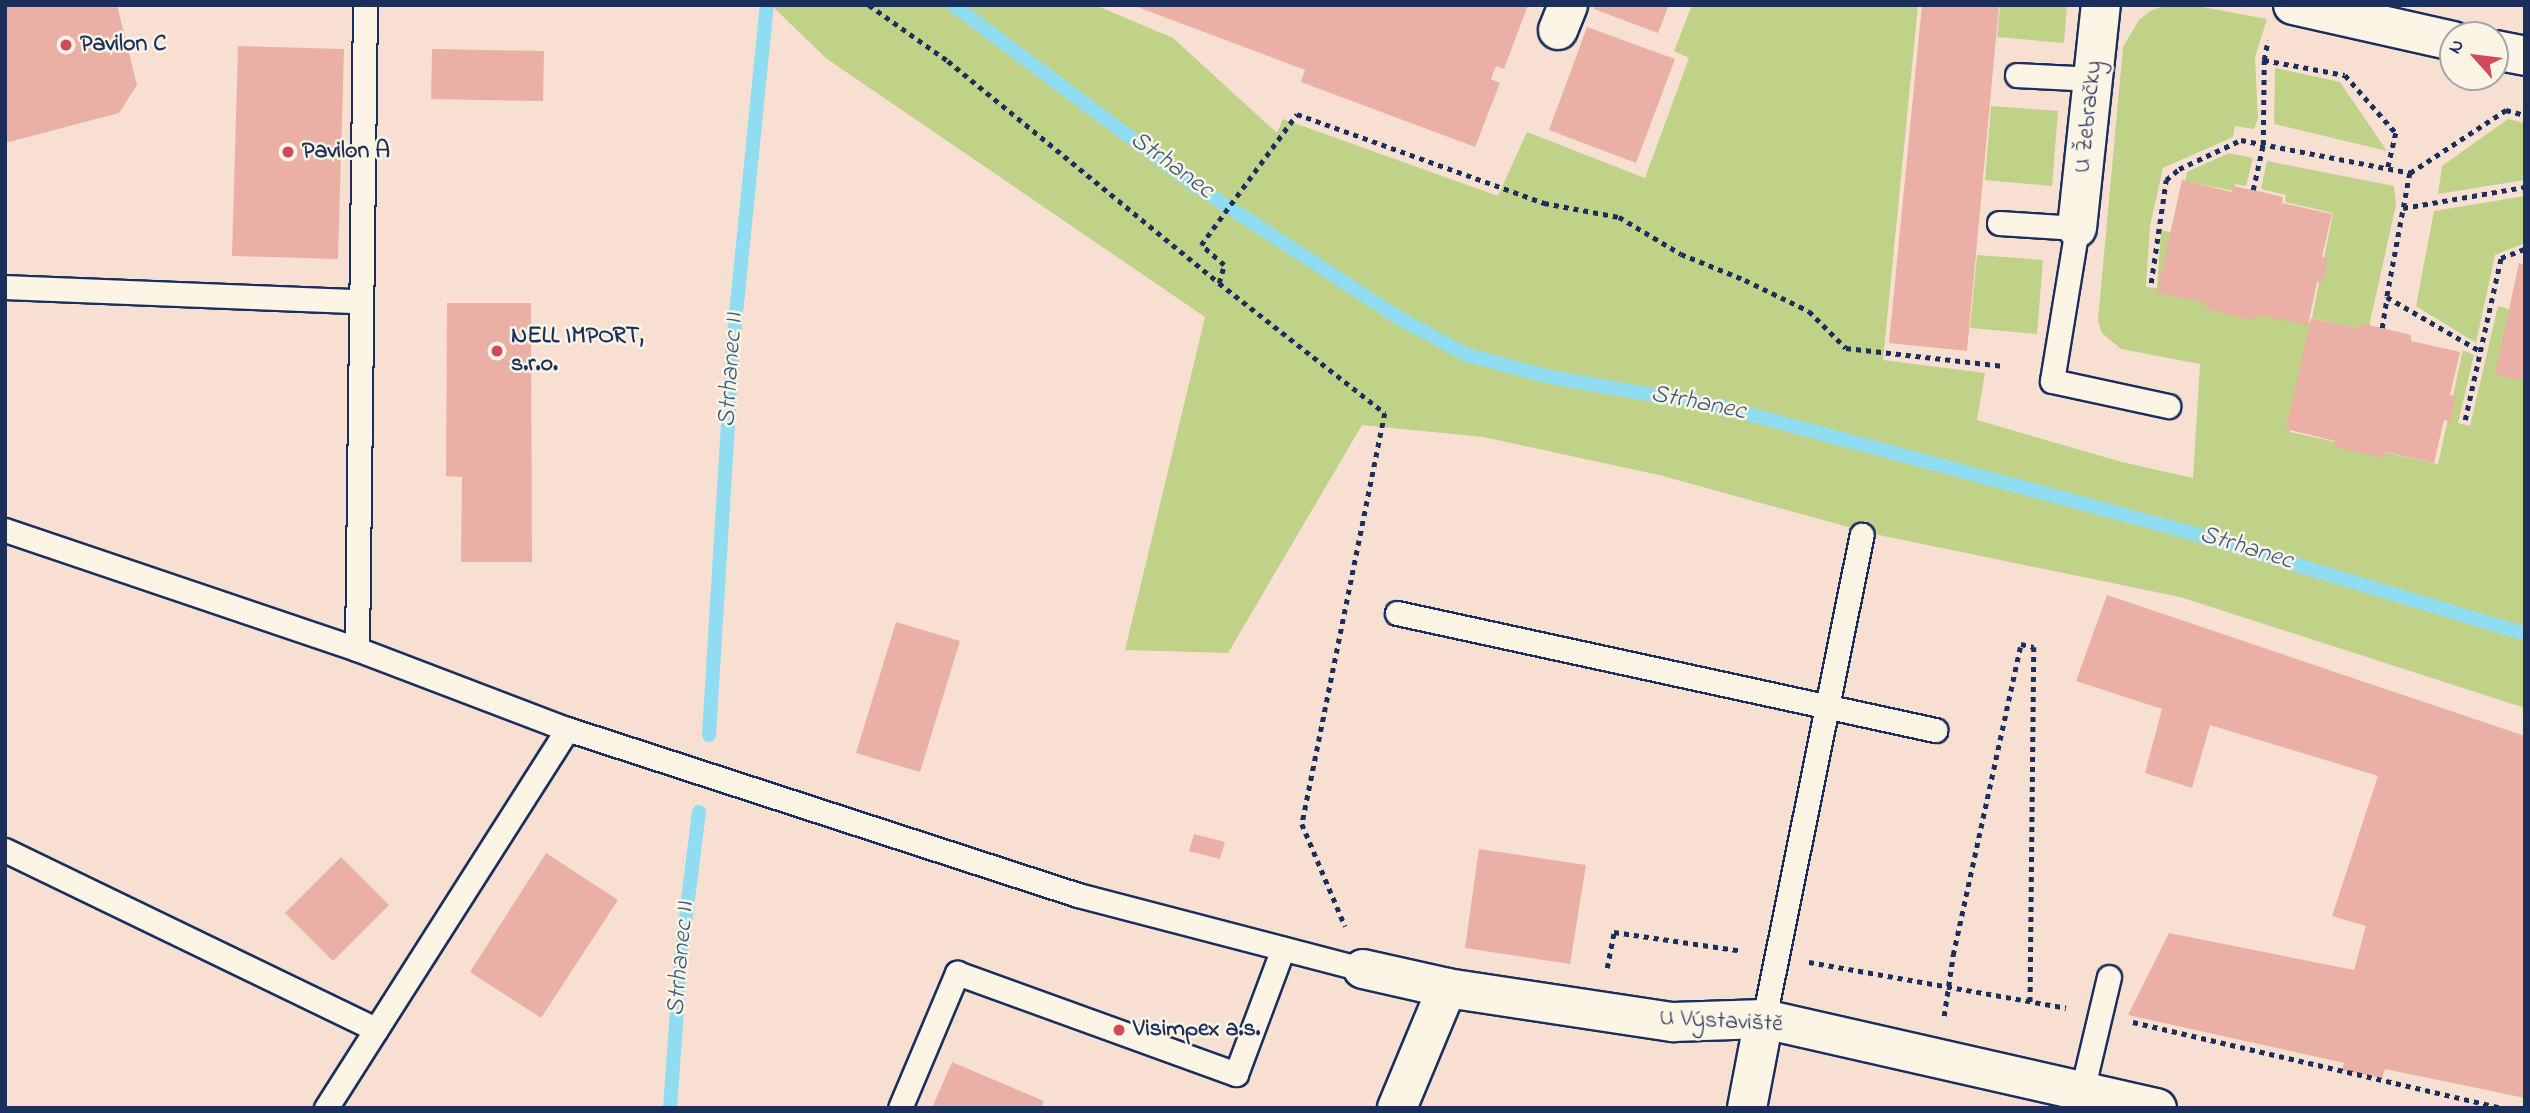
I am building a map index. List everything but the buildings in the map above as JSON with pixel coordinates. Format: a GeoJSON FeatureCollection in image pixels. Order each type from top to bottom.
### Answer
{"type":"FeatureCollection","features":[{"type":"Feature","properties":{"kind":"street","name":"U Žebračky"},"geometry":{"type":"LineString","coordinates":[[2077,228],[2101,5]]}},
{"type":"Feature","properties":{"kind":"street"},"geometry":{"type":"LineString","coordinates":[[2293,5],[2439,38]]}},
{"type":"Feature","properties":{"kind":"street","name":"U Výstaviště"},"geometry":{"type":"LineString","coordinates":[[1363,969],[1447,988],[1673,1022],[1764,1019],[2157,1108]]}},
{"type":"Feature","properties":{"kind":"street"},"geometry":{"type":"LineString","coordinates":[[1397,1108],[1447,988]]}},
{"type":"Feature","properties":{"kind":"street"},"geometry":{"type":"LineString","coordinates":[[1746,1108],[1764,1019]]}},
{"type":"Feature","properties":{"kind":"lane"},"geometry":{"type":"LineString","coordinates":[[357,649],[359,301],[365,5]]}},
{"type":"Feature","properties":{"kind":"lane"},"geometry":{"type":"LineString","coordinates":[[2017,75],[2093,79]]}},
{"type":"Feature","properties":{"kind":"lane"},"geometry":{"type":"LineString","coordinates":[[1999,223],[2077,228],[2052,381],[2168,406]]}},
{"type":"Feature","properties":{"kind":"lane"},"geometry":{"type":"LineString","coordinates":[[5,287],[359,301]]}},
{"type":"Feature","properties":{"kind":"lane"},"geometry":{"type":"LineString","coordinates":[[5,530],[357,649],[567,729],[1078,895],[1363,969]]}},
{"type":"Feature","properties":{"kind":"lane"},"geometry":{"type":"LineString","coordinates":[[1764,1019],[1861,535]]}},
{"type":"Feature","properties":{"kind":"lane"},"geometry":{"type":"LineString","coordinates":[[1397,612],[1934,730]]}},
{"type":"Feature","properties":{"kind":"lane"},"geometry":{"type":"LineString","coordinates":[[326,1108],[567,729]]}},
{"type":"Feature","properties":{"kind":"lane"},"geometry":{"type":"LineString","coordinates":[[5,850],[376,1030]]}},
{"type":"Feature","properties":{"kind":"lane"},"geometry":{"type":"LineString","coordinates":[[900,1108],[957,973],[1236,1074],[1283,948]]}},
{"type":"Feature","properties":{"kind":"lane"},"geometry":{"type":"LineString","coordinates":[[2082,1091],[2109,977]]}},
{"type":"Feature","properties":{"kind":"path"},"geometry":{"type":"LineString","coordinates":[[869,5],[948,61],[1219,283],[1385,413],[1302,824],[1363,969]]}},
{"type":"Feature","properties":{"kind":"path"},"geometry":{"type":"LineString","coordinates":[[2253,190],[2263,145],[2264,60],[2270,35]]}},
{"type":"Feature","properties":{"kind":"path"},"geometry":{"type":"LineString","coordinates":[[2264,60],[2345,75],[2396,132],[2388,169]]}},
{"type":"Feature","properties":{"kind":"path"},"geometry":{"type":"LineString","coordinates":[[2151,284],[2166,180],[2179,169],[2241,141],[2410,173],[2506,110],[2525,115]]}},
{"type":"Feature","properties":{"kind":"path"},"geometry":{"type":"LineString","coordinates":[[1219,283],[1224,265],[1201,245],[1297,114],[1544,204],[1619,217],[1681,254],[1745,280],[1809,312],[1846,348],[2004,366]]}},
{"type":"Feature","properties":{"kind":"path"},"geometry":{"type":"LineString","coordinates":[[2382,328],[2410,173]]}},
{"type":"Feature","properties":{"kind":"path"},"geometry":{"type":"LineString","coordinates":[[2403,208],[2525,187]]}},
{"type":"Feature","properties":{"kind":"path"},"geometry":{"type":"LineString","coordinates":[[2465,420],[2501,258],[2525,249]]}},
{"type":"Feature","properties":{"kind":"path"},"geometry":{"type":"LineString","coordinates":[[2387,297],[2480,351]]}},
{"type":"Feature","properties":{"kind":"path"},"geometry":{"type":"LineString","coordinates":[[1935,1058],[1950,987],[1953,955],[2021,644],[2034,647],[2030,1002]]}},
{"type":"Feature","properties":{"kind":"path"},"geometry":{"type":"LineString","coordinates":[[1776,956],[2100,1014],[2504,1108]]}},
{"type":"Feature","properties":{"kind":"green space"},"geometry":{"type":"Polygon","coordinates":[[[771,5],[1095,5],[1173,38],[1277,133],[1283,119],[1498,196],[1527,132],[1645,178],[1689,58],[1674,51],[1692,5],[1918,5],[1883,360],[1985,373],[1977,420],[2122,462],[2193,478],[2200,364],[2121,349],[2102,333],[2098,320],[2123,47],[2139,20],[2150,11],[2164,6],[2192,5],[2267,19],[2255,57],[2258,119],[2254,129],[2235,126],[2233,137],[2163,168],[2150,226],[2146,287],[2157,288],[2161,230],[2174,233],[2163,291],[2313,323],[2290,432],[2438,464],[2463,350],[2474,355],[2458,423],[2470,426],[2498,306],[2512,310],[2525,380],[2525,708],[2180,597],[1874,534],[1659,475],[1483,437],[1362,425],[1228,653],[1125,650],[1205,317],[827,59],[771,5]]]}},
{"type":"Feature","properties":{"kind":"green space"},"geometry":{"type":"Polygon","coordinates":[[[2000,5],[2067,5],[2064,43],[1997,37],[2000,5]]]}},
{"type":"Feature","properties":{"kind":"green space"},"geometry":{"type":"Polygon","coordinates":[[[2275,68],[2340,82],[2387,151],[2274,124],[2275,68]]]}},
{"type":"Feature","properties":{"kind":"green space"},"geometry":{"type":"Polygon","coordinates":[[[1991,106],[2058,111],[2052,186],[1985,180],[1991,106]]]}},
{"type":"Feature","properties":{"kind":"green space"},"geometry":{"type":"Polygon","coordinates":[[[2508,119],[2525,123],[2525,180],[2438,194],[2442,166],[2508,119]]]}},
{"type":"Feature","properties":{"kind":"green space"},"geometry":{"type":"Polygon","coordinates":[[[2229,153],[2253,158],[2246,186],[2235,184],[2234,191],[2185,181],[2187,172],[2229,153]]]}},
{"type":"Feature","properties":{"kind":"green space"},"geometry":{"type":"Polygon","coordinates":[[[2267,161],[2394,186],[2396,205],[2368,331],[2312,318],[2333,213],[2285,202],[2286,195],[2261,189],[2267,161]]]}},
{"type":"Feature","properties":{"kind":"green space"},"geometry":{"type":"Polygon","coordinates":[[[2525,196],[2525,243],[2495,255],[2476,343],[2416,306],[2434,211],[2525,196]]]}},
{"type":"Feature","properties":{"kind":"green space"},"geometry":{"type":"Polygon","coordinates":[[[1977,255],[2043,260],[2037,334],[1970,328],[1977,255]]]}},
{"type":"Feature","properties":{"kind":"waterway","name":"Strhanec II"},"geometry":{"type":"LineString","coordinates":[[709,735],[732,354],[767,5]]}},
{"type":"Feature","properties":{"kind":"waterway","name":"Strhanec"},"geometry":{"type":"LineString","coordinates":[[953,5],[1196,186],[1399,318],[1467,355],[1550,377],[1722,407],[2191,533],[2525,634]]}},
{"type":"Feature","properties":{"kind":"waterway","name":"Strhanec II"},"geometry":{"type":"LineString","coordinates":[[670,1108],[681,956],[699,812]]}},
{"type":"Feature","properties":{"kind":"place","name":"Pavilon C"},"geometry":{"type":"Point","coordinates":[66,45]}},
{"type":"Feature","properties":{"kind":"place","name":"Pavilon A"},"geometry":{"type":"Point","coordinates":[288,152]}},
{"type":"Feature","properties":{"kind":"place","name":"NELL IMPORT, s.r.o."},"geometry":{"type":"Point","coordinates":[497,351]}},
{"type":"Feature","properties":{"kind":"place","name":"Visimpex a.s."},"geometry":{"type":"Point","coordinates":[1119,1030]}}]}
